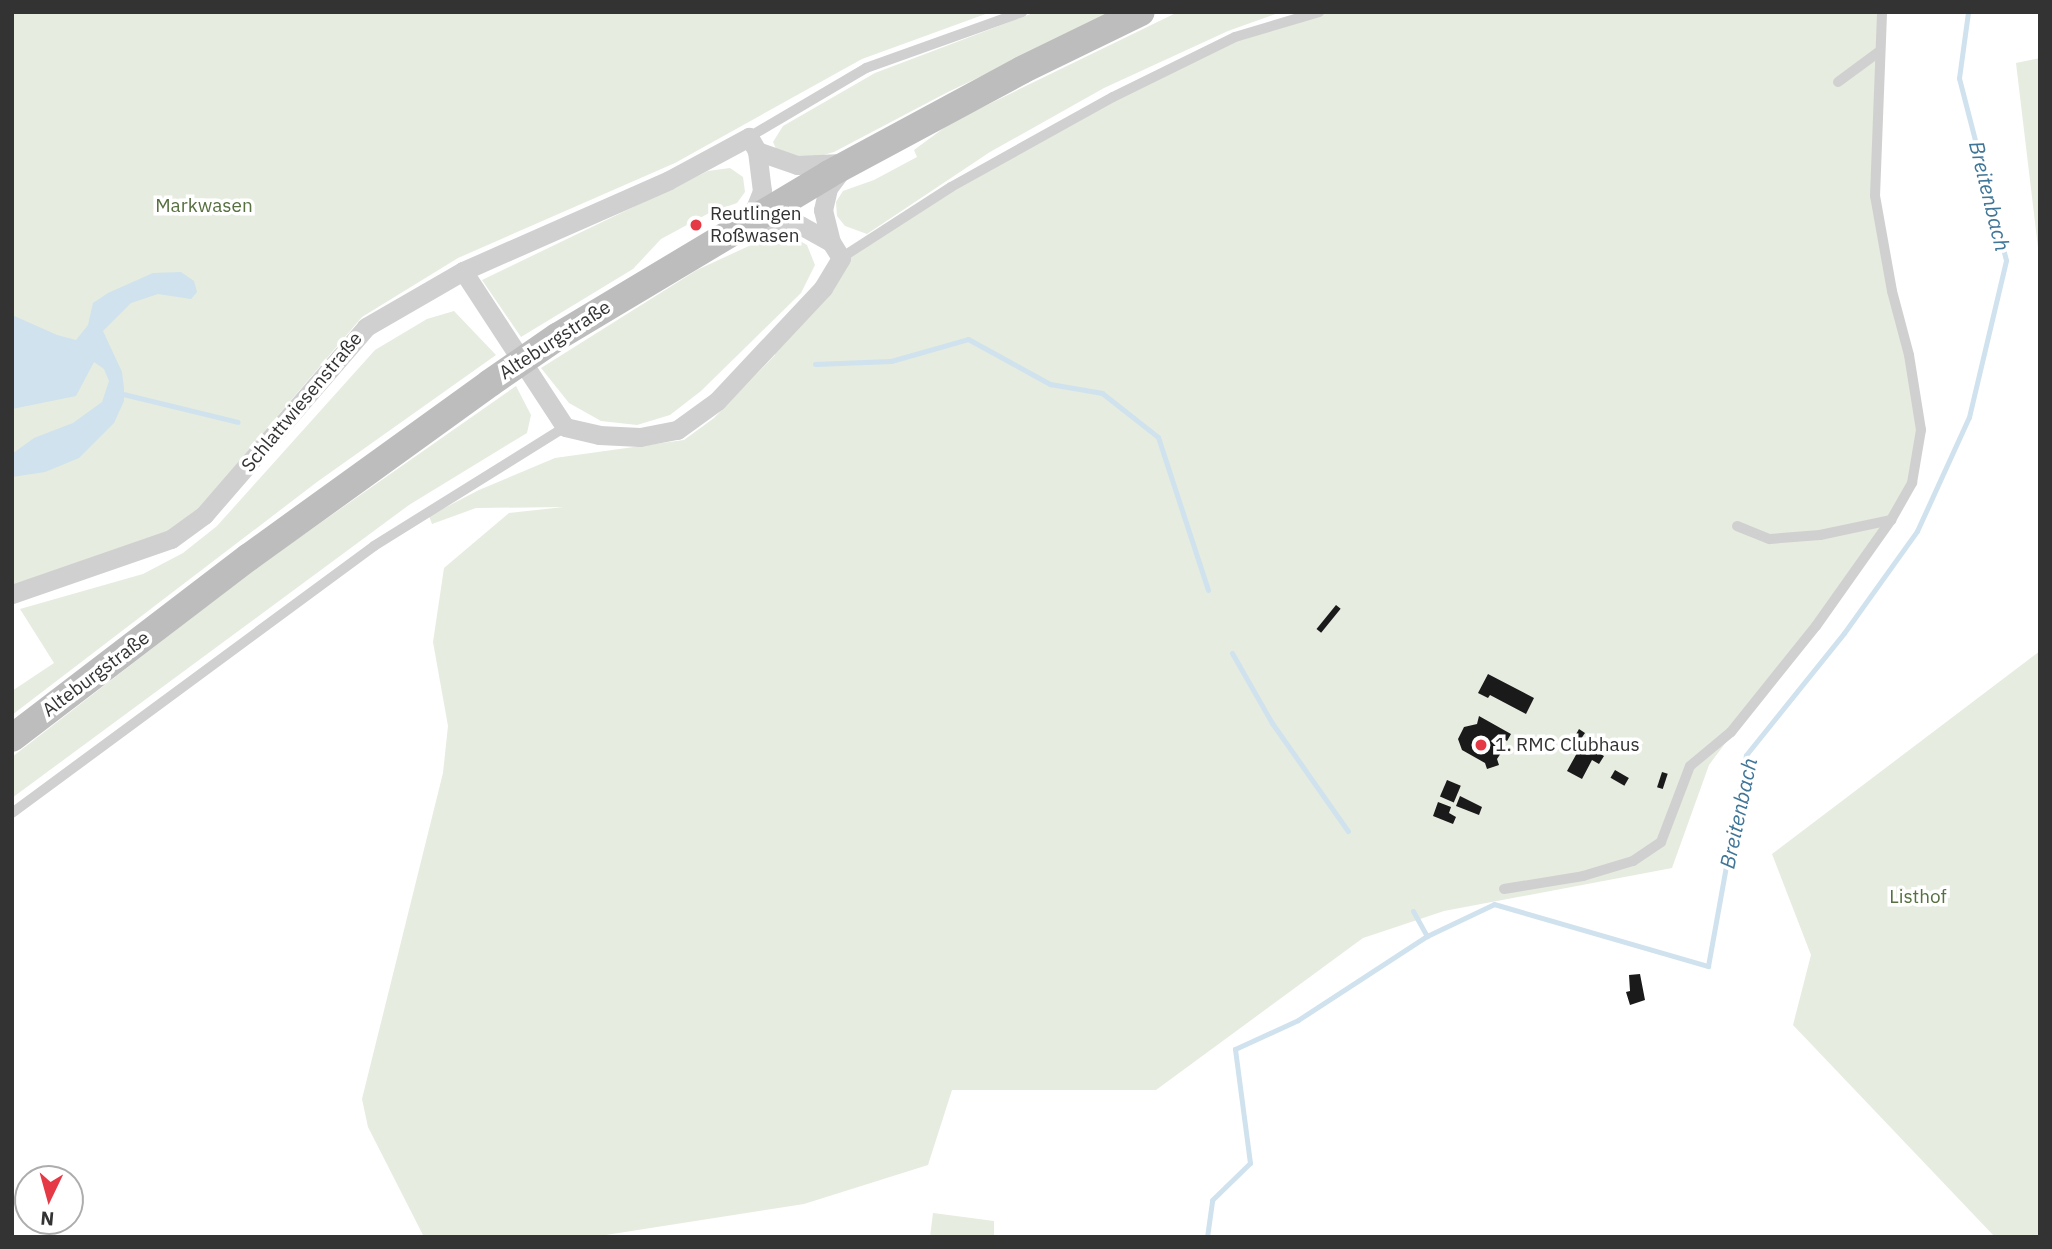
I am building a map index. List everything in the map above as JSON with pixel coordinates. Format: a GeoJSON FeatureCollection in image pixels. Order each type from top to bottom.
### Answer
{"type":"FeatureCollection","features":[{"type":"Feature","properties":{"kind":"main road","name":"Alteburgstraße"},"geometry":{"type":"LineString","coordinates":[[12,737],[249,557],[557,337],[851,162],[1022,70],[1141,12]]}},
{"type":"Feature","properties":{"kind":"street"},"geometry":{"type":"LineString","coordinates":[[753,144],[797,165],[851,162]]}},
{"type":"Feature","properties":{"kind":"street"},"geometry":{"type":"LineString","coordinates":[[753,144],[762,191],[749,221],[800,225],[836,250]]}},
{"type":"Feature","properties":{"kind":"street","name":"Schlattwiesenstraße"},"geometry":{"type":"LineString","coordinates":[[12,594],[171,539],[204,515],[366,327],[463,271],[753,144]]}},
{"type":"Feature","properties":{"kind":"street"},"geometry":{"type":"LineString","coordinates":[[463,271],[565,427],[599,435],[640,437],[677,430],[717,401],[823,288],[836,250],[824,199],[834,178],[851,162]]}},
{"type":"Feature","properties":{"kind":"lane"},"geometry":{"type":"LineString","coordinates":[[753,144],[866,68],[1022,12]]}},
{"type":"Feature","properties":{"kind":"lane"},"geometry":{"type":"LineString","coordinates":[[836,250],[1113,97],[1235,37],[1319,12]]}},
{"type":"Feature","properties":{"kind":"lane"},"geometry":{"type":"LineString","coordinates":[[1504,889],[1583,876],[1633,861],[1661,842],[1690,766],[1731,732],[1816,626],[1891,520],[1912,484],[1921,430],[1909,355],[1892,291],[1875,196],[1882,12]]}},
{"type":"Feature","properties":{"kind":"lane"},"geometry":{"type":"LineString","coordinates":[[1838,82],[1880,51]]}},
{"type":"Feature","properties":{"kind":"lane"},"geometry":{"type":"LineString","coordinates":[[12,813],[374,546],[565,427]]}},
{"type":"Feature","properties":{"kind":"lane"},"geometry":{"type":"LineString","coordinates":[[1737,526],[1770,539],[1820,536],[1891,520]]}},
{"type":"Feature","properties":{"kind":"green space","name":"Markwasen"},"geometry":{"type":"Polygon","coordinates":[[[12,12],[991,12],[862,59],[675,163],[458,258],[362,317],[199,508],[169,533],[12,585],[12,12]]]}},
{"type":"Feature","properties":{"kind":"green space"},"geometry":{"type":"Polygon","coordinates":[[[1036,12],[1115,12],[946,93],[834,152],[813,158],[798,158],[777,151],[773,142],[783,126],[875,73],[1036,12]]]}},
{"type":"Feature","properties":{"kind":"green space"},"geometry":{"type":"Polygon","coordinates":[[[1178,12],[1281,12],[1228,31],[1104,88],[990,152],[867,234],[845,226],[837,216],[836,202],[843,191],[874,180],[917,157],[914,150],[952,122],[1178,12]]]}},
{"type":"Feature","properties":{"kind":"green space"},"geometry":{"type":"Polygon","coordinates":[[[1319,12],[1882,12],[1875,196],[1921,430],[1912,483],[1891,520],[1709,765],[1672,868],[1444,911],[1363,938],[1156,1090],[952,1090],[928,1165],[804,1204],[593,1237],[424,1237],[368,1127],[362,1099],[443,773],[448,726],[433,642],[444,568],[509,513],[564,507],[476,508],[432,524],[429,516],[479,490],[555,458],[684,440],[714,418],[775,355],[775,340],[841,258],[951,187],[1235,37],[1319,12]]]}},
{"type":"Feature","properties":{"kind":"green space"},"geometry":{"type":"Polygon","coordinates":[[[2040,58],[2040,264],[2016,63],[2040,58]]]}},
{"type":"Feature","properties":{"kind":"green space"},"geometry":{"type":"Polygon","coordinates":[[[730,168],[743,177],[745,192],[737,203],[711,212],[661,239],[633,269],[521,337],[482,280],[708,171],[730,168]]]}},
{"type":"Feature","properties":{"kind":"green space"},"geometry":{"type":"Polygon","coordinates":[[[788,234],[807,245],[815,265],[801,293],[701,391],[670,415],[637,425],[601,421],[569,403],[541,368],[697,270],[766,238],[788,234]]]}},
{"type":"Feature","properties":{"kind":"green space"},"geometry":{"type":"Polygon","coordinates":[[[454,311],[496,355],[317,482],[12,715],[12,691],[54,663],[20,609],[143,574],[183,553],[217,526],[375,350],[427,319],[454,311]]]}},
{"type":"Feature","properties":{"kind":"green space"},"geometry":{"type":"Polygon","coordinates":[[[516,386],[531,415],[527,433],[409,505],[12,798],[12,757],[256,568],[516,386]]]}},
{"type":"Feature","properties":{"kind":"green space","name":"Listhof"},"geometry":{"type":"Polygon","coordinates":[[[2040,651],[2040,1237],[1995,1237],[1793,1025],[1811,955],[1772,854],[2040,651]]]}},
{"type":"Feature","properties":{"kind":"green space"},"geometry":{"type":"Polygon","coordinates":[[[933,1213],[994,1221],[994,1237],[930,1237],[933,1213]]]}},
{"type":"Feature","properties":{"kind":"water"},"geometry":{"type":"Polygon","coordinates":[[[181,272],[194,281],[197,292],[191,299],[158,294],[131,303],[103,331],[122,372],[124,388],[124,401],[114,423],[79,458],[45,472],[12,477],[12,454],[34,438],[73,423],[102,402],[109,381],[104,369],[94,362],[76,396],[12,409],[12,315],[57,335],[76,340],[88,325],[93,303],[108,293],[153,273],[181,272]]]}},
{"type":"Feature","properties":{"kind":"building"},"geometry":{"type":"Polygon","coordinates":[[[1336,605],[1341,609],[1321,633],[1316,629],[1336,605]]]}},
{"type":"Feature","properties":{"kind":"building"},"geometry":{"type":"Polygon","coordinates":[[[1488,674],[1534,698],[1526,714],[1490,695],[1488,698],[1478,693],[1488,674]]]}},
{"type":"Feature","properties":{"kind":"building","name":"1. RMC Clubhaus"},"geometry":{"type":"Polygon","coordinates":[[[1479,716],[1511,734],[1507,741],[1499,736],[1503,750],[1497,759],[1499,765],[1487,769],[1485,763],[1462,750],[1458,739],[1464,727],[1477,724],[1479,716]]]}},
{"type":"Feature","properties":{"kind":"building"},"geometry":{"type":"Polygon","coordinates":[[[1579,729],[1585,733],[1576,746],[1571,743],[1579,729]]]}},
{"type":"Feature","properties":{"kind":"building"},"geometry":{"type":"Polygon","coordinates":[[[1582,744],[1604,756],[1599,764],[1592,760],[1582,779],[1567,771],[1582,744]]]}},
{"type":"Feature","properties":{"kind":"building"},"geometry":{"type":"Polygon","coordinates":[[[1615,770],[1629,778],[1624,786],[1610,778],[1615,770]]]}},
{"type":"Feature","properties":{"kind":"building"},"geometry":{"type":"Polygon","coordinates":[[[1662,772],[1668,774],[1663,789],[1657,787],[1662,772]]]}},
{"type":"Feature","properties":{"kind":"building"},"geometry":{"type":"Polygon","coordinates":[[[1447,780],[1461,786],[1454,802],[1440,797],[1447,780]]]}},
{"type":"Feature","properties":{"kind":"building"},"geometry":{"type":"Polygon","coordinates":[[[1460,796],[1482,807],[1479,815],[1456,806],[1460,796]]]}},
{"type":"Feature","properties":{"kind":"building"},"geometry":{"type":"Polygon","coordinates":[[[1438,802],[1451,807],[1449,813],[1456,817],[1453,824],[1433,816],[1438,802]]]}},
{"type":"Feature","properties":{"kind":"building"},"geometry":{"type":"Polygon","coordinates":[[[1640,974],[1645,1000],[1630,1005],[1626,992],[1630,991],[1629,975],[1640,974]]]}},
{"type":"Feature","properties":{"kind":"waterway","name":"Breitenbach"},"geometry":{"type":"LineString","coordinates":[[1207,1237],[1212,1200],[1250,1163],[1235,1049],[1298,1020],[1427,936],[1494,904],[1708,966],[1746,755],[1844,633],[1917,531],[1969,417],[2006,260],[1959,78],[1968,12]]}},
{"type":"Feature","properties":{"kind":"waterway"},"geometry":{"type":"LineString","coordinates":[[815,364],[891,361],[968,339],[1050,384],[1102,393],[1158,437],[1208,590]]}},
{"type":"Feature","properties":{"kind":"waterway"},"geometry":{"type":"LineString","coordinates":[[119,393],[238,422]]}},
{"type":"Feature","properties":{"kind":"waterway"},"geometry":{"type":"LineString","coordinates":[[1232,653],[1272,723],[1348,831]]}},
{"type":"Feature","properties":{"kind":"waterway"},"geometry":{"type":"LineString","coordinates":[[1413,911],[1427,936]]}},
{"type":"Feature","properties":{"kind":"place","name":"Reutlingen Roßwasen"},"geometry":{"type":"Point","coordinates":[696,225]}},
{"type":"Feature","properties":{"kind":"place","name":"1. RMC Clubhaus"},"geometry":{"type":"Point","coordinates":[1481,745]}}]}
